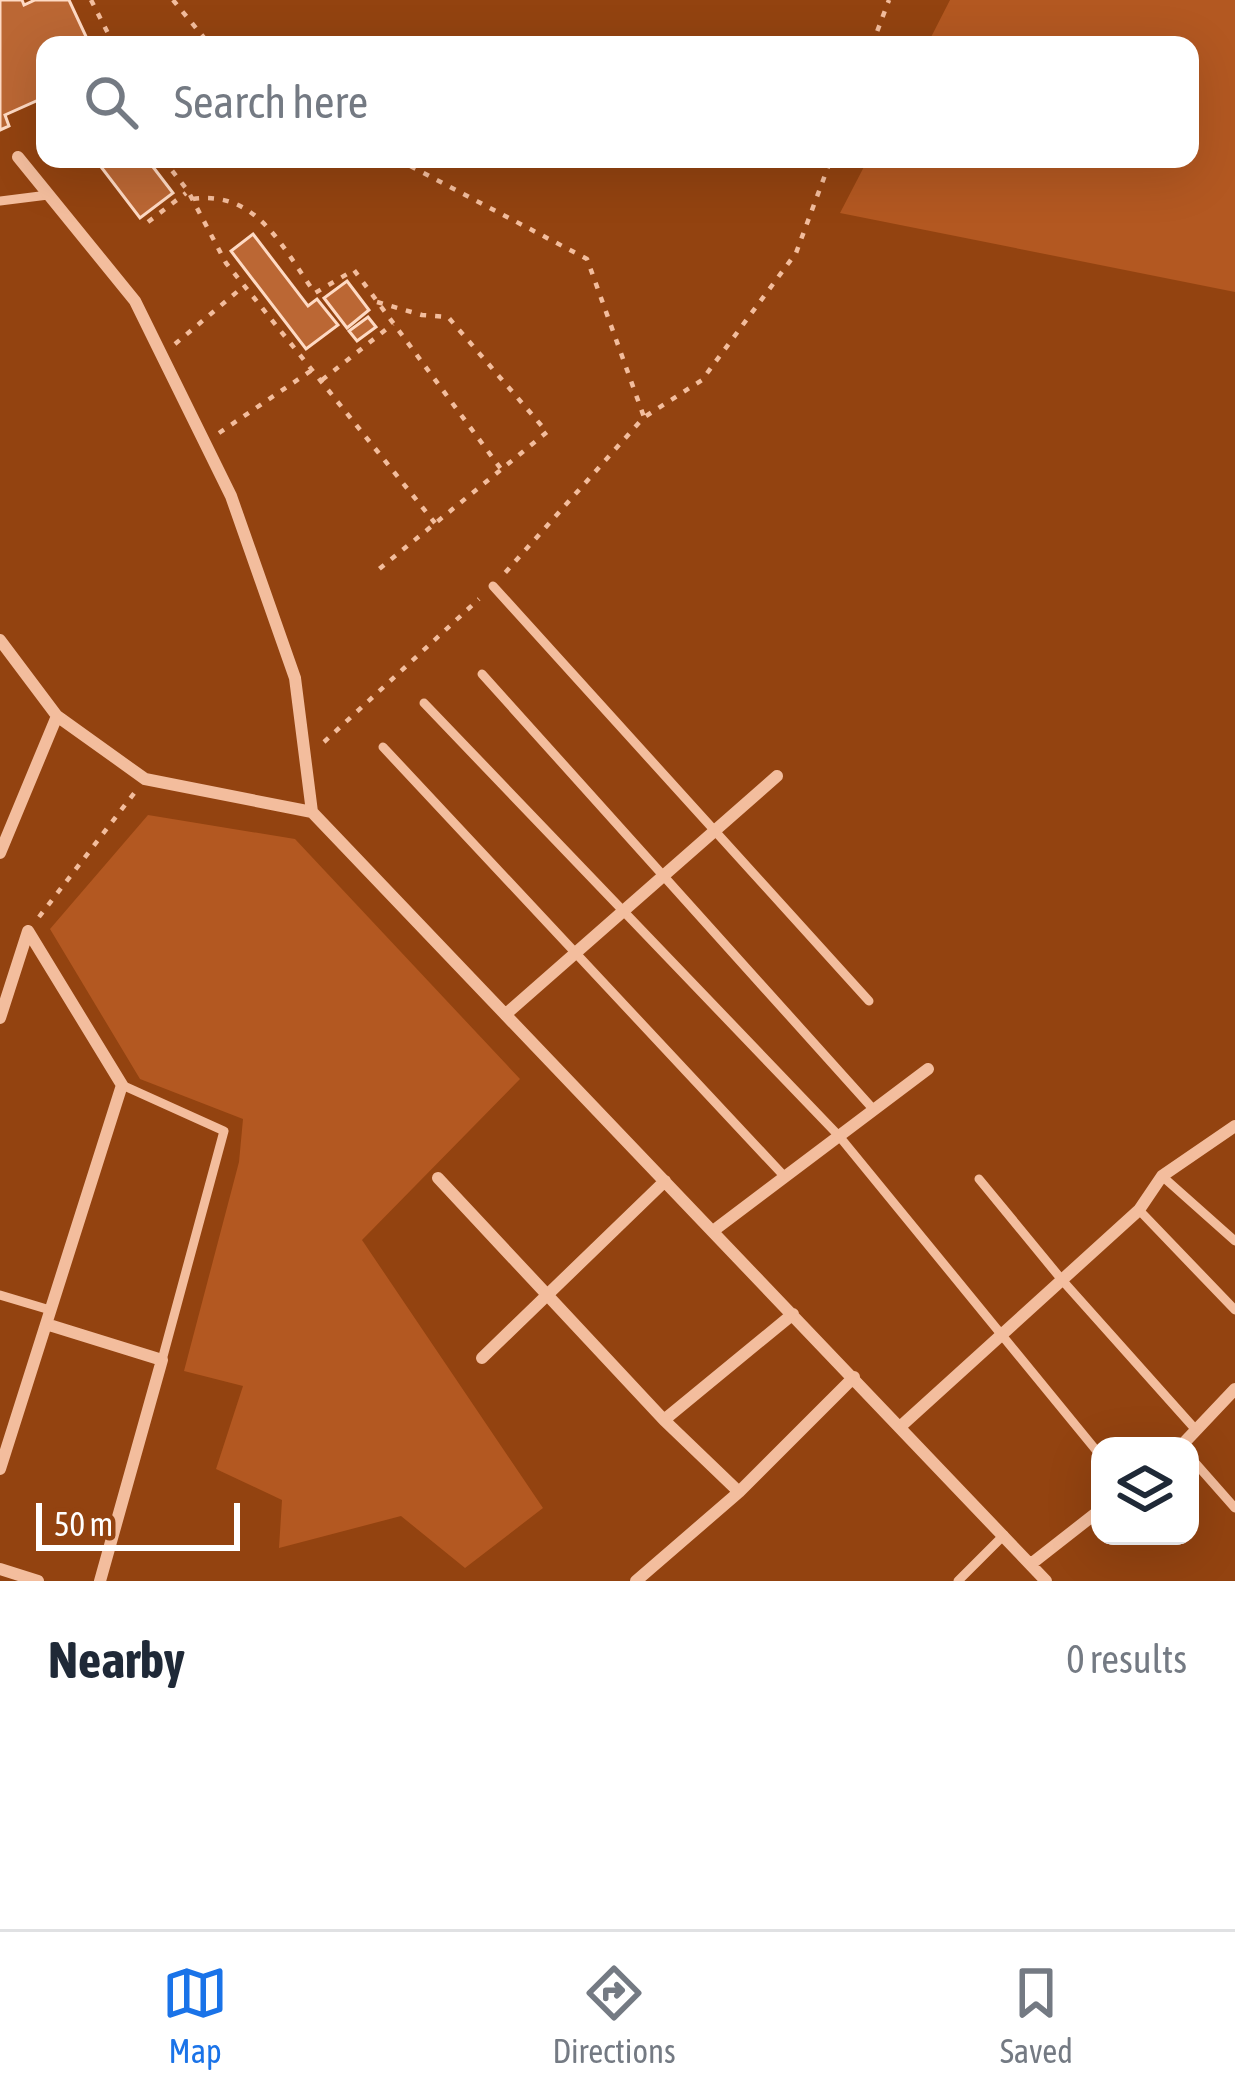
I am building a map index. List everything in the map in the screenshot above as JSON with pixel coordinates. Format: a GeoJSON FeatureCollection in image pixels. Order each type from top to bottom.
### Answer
{"type":"FeatureCollection","features":[{"type":"Feature","properties":{"kind":"street"},"geometry":{"type":"LineString","coordinates":[[18,157],[135,301],[231,496],[295,678],[312,812]]}},
{"type":"Feature","properties":{"kind":"street"},"geometry":{"type":"LineString","coordinates":[[0,640],[57,716],[146,778],[312,812],[1046,1581]]}},
{"type":"Feature","properties":{"kind":"street"},"geometry":{"type":"LineString","coordinates":[[0,853],[57,716]]}},
{"type":"Feature","properties":{"kind":"street"},"geometry":{"type":"LineString","coordinates":[[506,1014],[777,776]]}},
{"type":"Feature","properties":{"kind":"street"},"geometry":{"type":"LineString","coordinates":[[0,1018],[28,932]]}},
{"type":"Feature","properties":{"kind":"street"},"geometry":{"type":"LineString","coordinates":[[0,1468],[122,1085],[28,932]]}},
{"type":"Feature","properties":{"kind":"street"},"geometry":{"type":"LineString","coordinates":[[713,1231],[928,1069]]}},
{"type":"Feature","properties":{"kind":"street"},"geometry":{"type":"LineString","coordinates":[[901,1426],[1139,1210],[1162,1176],[1235,1126]]}},
{"type":"Feature","properties":{"kind":"street"},"geometry":{"type":"LineString","coordinates":[[438,1178],[664,1420],[740,1492]]}},
{"type":"Feature","properties":{"kind":"street"},"geometry":{"type":"LineString","coordinates":[[482,1358],[665,1181]]}},
{"type":"Feature","properties":{"kind":"street"},"geometry":{"type":"LineString","coordinates":[[664,1420],[793,1314]]}},
{"type":"Feature","properties":{"kind":"street"},"geometry":{"type":"LineString","coordinates":[[48,1317],[162,1360],[100,1581]]}},
{"type":"Feature","properties":{"kind":"street"},"geometry":{"type":"LineString","coordinates":[[636,1581],[740,1492],[854,1377]]}},
{"type":"Feature","properties":{"kind":"street"},"geometry":{"type":"LineString","coordinates":[[1189,1437],[1235,1389]]}},
{"type":"Feature","properties":{"kind":"street"},"geometry":{"type":"LineString","coordinates":[[1031,1564],[1091,1517]]}},
{"type":"Feature","properties":{"kind":"street"},"geometry":{"type":"LineString","coordinates":[[0,1569],[38,1581]]}},
{"type":"Feature","properties":{"kind":"lane"},"geometry":{"type":"LineString","coordinates":[[0,201],[48,195]]}},
{"type":"Feature","properties":{"kind":"lane"},"geometry":{"type":"LineString","coordinates":[[493,586],[869,1000]]}},
{"type":"Feature","properties":{"kind":"lane"},"geometry":{"type":"LineString","coordinates":[[482,674],[874,1110]]}},
{"type":"Feature","properties":{"kind":"lane"},"geometry":{"type":"LineString","coordinates":[[424,703],[839,1136],[1091,1444]]}},
{"type":"Feature","properties":{"kind":"lane"},"geometry":{"type":"LineString","coordinates":[[383,747],[785,1177]]}},
{"type":"Feature","properties":{"kind":"lane"},"geometry":{"type":"LineString","coordinates":[[122,1085],[224,1131],[162,1360]]}},
{"type":"Feature","properties":{"kind":"lane"},"geometry":{"type":"LineString","coordinates":[[1162,1176],[1235,1241]]}},
{"type":"Feature","properties":{"kind":"lane"},"geometry":{"type":"LineString","coordinates":[[979,1179],[1196,1430]]}},
{"type":"Feature","properties":{"kind":"lane"},"geometry":{"type":"LineString","coordinates":[[1139,1210],[1235,1310]]}},
{"type":"Feature","properties":{"kind":"lane"},"geometry":{"type":"LineString","coordinates":[[0,1295],[48,1317]]}},
{"type":"Feature","properties":{"kind":"lane"},"geometry":{"type":"LineString","coordinates":[[1199,1467],[1235,1508]]}},
{"type":"Feature","properties":{"kind":"lane"},"geometry":{"type":"LineString","coordinates":[[958,1581],[1004,1535]]}},
{"type":"Feature","properties":{"kind":"path"},"geometry":{"type":"LineString","coordinates":[[91,0],[109,36]]}},
{"type":"Feature","properties":{"kind":"path"},"geometry":{"type":"LineString","coordinates":[[172,0],[202,36]]}},
{"type":"Feature","properties":{"kind":"path"},"geometry":{"type":"LineString","coordinates":[[875,36],[889,0]]}},
{"type":"Feature","properties":{"kind":"path"},"geometry":{"type":"LineString","coordinates":[[170,168],[193,199],[226,263],[435,523]]}},
{"type":"Feature","properties":{"kind":"path"},"geometry":{"type":"LineString","coordinates":[[414,168],[587,259],[644,417]]}},
{"type":"Feature","properties":{"kind":"path"},"geometry":{"type":"LineString","coordinates":[[305,759],[493,586],[644,417],[702,380],[796,253],[828,168]]}},
{"type":"Feature","properties":{"kind":"path"},"geometry":{"type":"LineString","coordinates":[[148,222],[188,191]]}},
{"type":"Feature","properties":{"kind":"path"},"geometry":{"type":"LineString","coordinates":[[193,199],[215,196],[238,203],[264,221],[315,292],[354,270],[501,469]]}},
{"type":"Feature","properties":{"kind":"path"},"geometry":{"type":"LineString","coordinates":[[161,355],[244,286]]}},
{"type":"Feature","properties":{"kind":"path"},"geometry":{"type":"LineString","coordinates":[[377,302],[448,317],[547,432],[378,570]]}},
{"type":"Feature","properties":{"kind":"path"},"geometry":{"type":"LineString","coordinates":[[320,381],[393,324]]}},
{"type":"Feature","properties":{"kind":"path"},"geometry":{"type":"LineString","coordinates":[[205,443],[312,370]]}},
{"type":"Feature","properties":{"kind":"path"},"geometry":{"type":"LineString","coordinates":[[28,932],[146,778]]}},
{"type":"Feature","properties":{"kind":"shaded area"},"geometry":{"type":"Polygon","coordinates":[[[950,0],[1235,0],[1235,292],[840,213],[863,168],[1199,168],[1199,36],[932,36],[950,0]]]}},
{"type":"Feature","properties":{"kind":"shaded area"},"geometry":{"type":"Polygon","coordinates":[[[148,815],[295,839],[520,1079],[362,1240],[543,1508],[465,1568],[401,1516],[279,1548],[282,1500],[216,1469],[243,1386],[184,1371],[239,1162],[243,1119],[140,1079],[50,929],[148,815]]]}},
{"type":"Feature","properties":{"kind":"building"},"geometry":{"type":"Polygon","coordinates":[[[0,0],[22,0],[24,5],[35,0],[69,0],[86,36],[36,36],[36,101],[5,115],[9,126],[0,130],[0,0]]]}},
{"type":"Feature","properties":{"kind":"building"},"geometry":{"type":"Polygon","coordinates":[[[102,168],[154,168],[173,193],[140,218],[102,168]]]}},
{"type":"Feature","properties":{"kind":"building"},"geometry":{"type":"Polygon","coordinates":[[[253,234],[308,306],[317,299],[338,325],[306,349],[231,251],[253,234]]]}},
{"type":"Feature","properties":{"kind":"building"},"geometry":{"type":"Polygon","coordinates":[[[347,281],[369,310],[347,328],[324,298],[347,281]]]}},
{"type":"Feature","properties":{"kind":"building"},"geometry":{"type":"Polygon","coordinates":[[[368,317],[376,327],[357,341],[349,331],[368,317]]]}}]}
